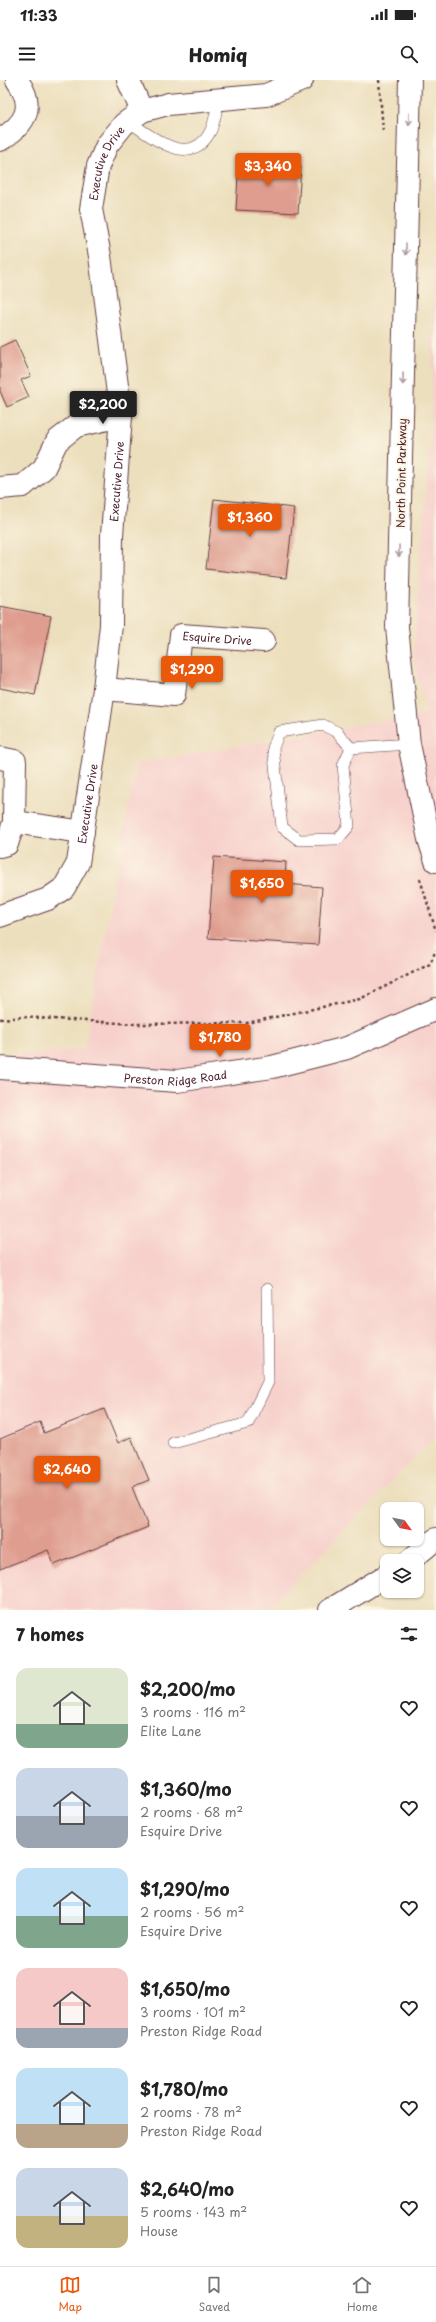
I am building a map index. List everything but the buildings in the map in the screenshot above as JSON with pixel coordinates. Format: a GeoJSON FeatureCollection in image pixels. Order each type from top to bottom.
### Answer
{"type":"FeatureCollection","features":[{"type":"Feature","properties":{"kind":"street"},"geometry":{"type":"LineString","coordinates":[[0,140],[17,130],[27,110],[25,92],[16,80]]}},
{"type":"Feature","properties":{"kind":"street"},"geometry":{"type":"LineString","coordinates":[[128,80],[135,116],[168,104],[266,95],[302,80]]}},
{"type":"Feature","properties":{"kind":"street","name":"North Point Parkway"},"geometry":{"type":"LineString","coordinates":[[410,80],[397,626],[409,744],[429,839],[436,861]]}},
{"type":"Feature","properties":{"kind":"street","name":"Executive Drive"},"geometry":{"type":"LineString","coordinates":[[0,916],[48,899],[64,888],[78,863],[104,689],[111,625],[112,535],[121,416],[100,256],[91,209],[98,166],[107,145],[135,116]]}},
{"type":"Feature","properties":{"kind":"street"},"geometry":{"type":"LineString","coordinates":[[0,488],[23,486],[39,473],[44,468],[57,441],[76,426],[121,416]]}},
{"type":"Feature","properties":{"kind":"street","name":"Esquire Drive"},"geometry":{"type":"LineString","coordinates":[[104,689],[174,695],[181,635],[264,641]]}},
{"type":"Feature","properties":{"kind":"street"},"geometry":{"type":"LineString","coordinates":[[0,758],[15,761],[14,822],[7,844],[0,846]]}},
{"type":"Feature","properties":{"kind":"street"},"geometry":{"type":"LineString","coordinates":[[14,822],[83,832]]}},
{"type":"Feature","properties":{"kind":"street","name":"Preston Ridge Road"},"geometry":{"type":"LineString","coordinates":[[0,1068],[177,1081],[272,1067],[348,1048],[436,1009]]}},
{"type":"Feature","properties":{"kind":"street"},"geometry":{"type":"LineString","coordinates":[[418,1554],[436,1539]]}},
{"type":"Feature","properties":{"kind":"street"},"geometry":{"type":"LineString","coordinates":[[330,1610],[380,1579]]}},
{"type":"Feature","properties":{"kind":"lane"},"geometry":{"type":"LineString","coordinates":[[135,116],[169,148],[192,149],[203,142],[211,131],[219,99]]}},
{"type":"Feature","properties":{"kind":"lane"},"geometry":{"type":"LineString","coordinates":[[323,725],[337,732],[351,748],[342,765],[349,826],[338,839],[299,840],[282,827],[272,748],[279,732],[323,725]]}},
{"type":"Feature","properties":{"kind":"lane"},"geometry":{"type":"LineString","coordinates":[[351,748],[409,744]]}},
{"type":"Feature","properties":{"kind":"lane"},"geometry":{"type":"LineString","coordinates":[[173,1443],[248,1423],[268,1382],[266,1289]]}},
{"type":"Feature","properties":{"kind":"path"},"geometry":{"type":"LineString","coordinates":[[0,1019],[22,1017],[136,1024],[247,1023],[360,999],[430,964],[436,950]]}},
{"type":"Feature","properties":{"kind":"shaded area"},"geometry":{"type":"Polygon","coordinates":[[[436,80],[436,1435],[267,1610],[0,1610],[0,1056],[84,1050],[136,764],[427,713],[413,658],[431,426],[436,80]]]}}]}
